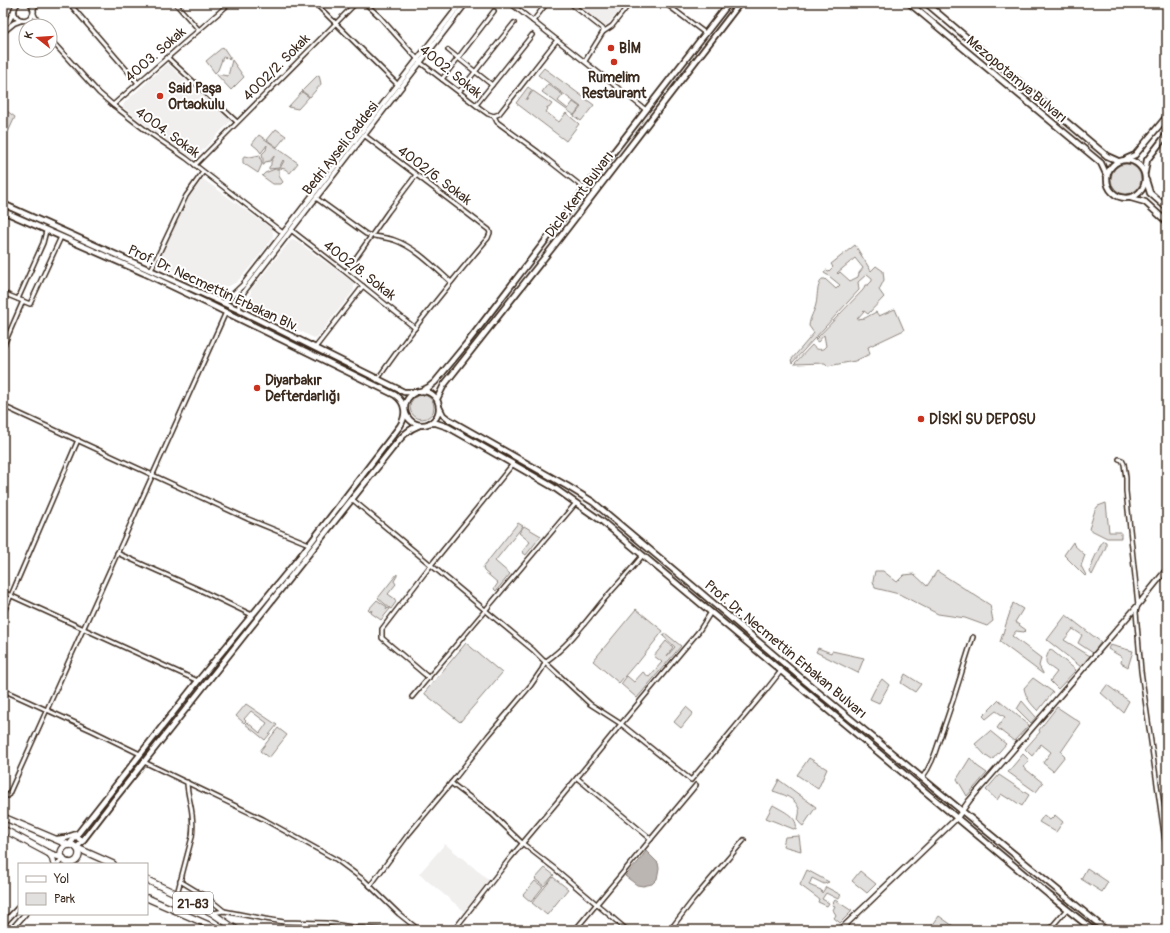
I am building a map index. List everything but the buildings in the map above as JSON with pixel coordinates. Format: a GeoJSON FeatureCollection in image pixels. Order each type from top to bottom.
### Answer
{"type":"FeatureCollection","features":[{"type":"Feature","properties":{"kind":"highway"},"geometry":{"type":"LineString","coordinates":[[3,817],[69,845],[74,845],[77,848],[111,863]]}},
{"type":"Feature","properties":{"kind":"highway"},"geometry":{"type":"LineString","coordinates":[[3,829],[48,853],[63,858],[70,863],[78,858],[79,853],[77,848]]}},
{"type":"Feature","properties":{"kind":"highway"},"geometry":{"type":"LineString","coordinates":[[63,858],[63,849],[69,845]]}},
{"type":"Feature","properties":{"kind":"highway"},"geometry":{"type":"LineString","coordinates":[[48,853],[52,857],[54,863]]}},
{"type":"Feature","properties":{"kind":"highway","name":"21-83"},"geometry":{"type":"LineString","coordinates":[[148,880],[212,913],[237,930]]}},
{"type":"Feature","properties":{"kind":"highway","name":"21-83"},"geometry":{"type":"LineString","coordinates":[[148,898],[220,930]]}},
{"type":"Feature","properties":{"kind":"main road"},"geometry":{"type":"LineString","coordinates":[[13,3],[14,10],[19,18]]}},
{"type":"Feature","properties":{"kind":"main road"},"geometry":{"type":"LineString","coordinates":[[3,25],[8,22],[18,3]]}},
{"type":"Feature","properties":{"kind":"main road"},"geometry":{"type":"LineString","coordinates":[[30,3],[33,11]]}},
{"type":"Feature","properties":{"kind":"main road"},"geometry":{"type":"LineString","coordinates":[[30,18],[37,3]]}},
{"type":"Feature","properties":{"kind":"main road","name":"Bedri Ayseli Caddesi"},"geometry":{"type":"LineString","coordinates":[[239,310],[240,298],[244,290],[364,135],[461,3]]}},
{"type":"Feature","properties":{"kind":"main road","name":"Bedri Ayseli Caddesi"},"geometry":{"type":"LineString","coordinates":[[224,303],[243,285],[398,85],[466,3]]}},
{"type":"Feature","properties":{"kind":"main road","name":"Dicle Kent Bulvarı"},"geometry":{"type":"LineString","coordinates":[[421,391],[435,382],[472,337],[584,189],[729,3]]}},
{"type":"Feature","properties":{"kind":"main road","name":"Dicle Kent Bulvarı"},"geometry":{"type":"LineString","coordinates":[[437,399],[444,385],[556,243],[740,3]]}},
{"type":"Feature","properties":{"kind":"main road","name":"Mezopotamya Bulvarı"},"geometry":{"type":"LineString","coordinates":[[909,3],[1101,163],[1107,176]]}},
{"type":"Feature","properties":{"kind":"main road","name":"Mezopotamya Bulvarı"},"geometry":{"type":"LineString","coordinates":[[926,3],[1107,156],[1118,161]]}},
{"type":"Feature","properties":{"kind":"main road"},"geometry":{"type":"LineString","coordinates":[[3,32],[18,22]]}},
{"type":"Feature","properties":{"kind":"main road"},"geometry":{"type":"LineString","coordinates":[[1146,179],[1142,191],[1131,198],[1125,199],[1118,197],[1109,188],[1107,176],[1113,164],[1135,155],[1167,116]]}},
{"type":"Feature","properties":{"kind":"main road"},"geometry":{"type":"LineString","coordinates":[[1167,134],[1147,160],[1145,172],[1150,193],[1167,208]]}},
{"type":"Feature","properties":{"kind":"main road"},"geometry":{"type":"LineString","coordinates":[[1125,159],[1137,162],[1145,172]]}},
{"type":"Feature","properties":{"kind":"main road"},"geometry":{"type":"LineString","coordinates":[[1131,198],[1145,202],[1167,222]]}},
{"type":"Feature","properties":{"kind":"main road","name":"Prof. Dr. Necmettin Erbakan Blv."},"geometry":{"type":"LineString","coordinates":[[3,204],[239,310],[377,380],[404,392],[416,392]]}},
{"type":"Feature","properties":{"kind":"main road","name":"Prof. Dr. Necmettin Erbakan Blv."},"geometry":{"type":"LineString","coordinates":[[3,211],[144,273],[395,395],[403,402],[405,411]]}},
{"type":"Feature","properties":{"kind":"main road"},"geometry":{"type":"LineString","coordinates":[[69,845],[198,681],[309,544],[400,426],[403,421],[407,399],[416,392],[430,392],[437,399],[439,407],[437,416],[430,423],[412,428],[399,441],[77,848]]}},
{"type":"Feature","properties":{"kind":"main road","name":"Prof. Dr. Necmettin Erbakan Bulvarı"},"geometry":{"type":"LineString","coordinates":[[439,407],[442,415],[448,419],[593,502],[806,682],[1106,930]]}},
{"type":"Feature","properties":{"kind":"main road"},"geometry":{"type":"LineString","coordinates":[[405,411],[410,420],[415,424],[420,425]]}},
{"type":"Feature","properties":{"kind":"main road","name":"Prof. Dr. Necmettin Erbakan Bulvarı"},"geometry":{"type":"LineString","coordinates":[[430,423],[436,423],[448,427],[554,487],[603,522],[1093,930]]}},
{"type":"Feature","properties":{"kind":"main road"},"geometry":{"type":"LineString","coordinates":[[840,930],[957,818],[969,801],[1138,605],[1167,569]]}},
{"type":"Feature","properties":{"kind":"main road"},"geometry":{"type":"LineString","coordinates":[[77,834],[79,839],[83,841]]}},
{"type":"Feature","properties":{"kind":"main road"},"geometry":{"type":"LineString","coordinates":[[57,839],[66,838],[77,834]]}},
{"type":"Feature","properties":{"kind":"main road"},"geometry":{"type":"LineString","coordinates":[[59,863],[63,858]]}},
{"type":"Feature","properties":{"kind":"main road"},"geometry":{"type":"LineString","coordinates":[[3,924],[18,908]]}},
{"type":"Feature","properties":{"kind":"main road"},"geometry":{"type":"LineString","coordinates":[[11,930],[24,915]]}},
{"type":"Feature","properties":{"kind":"street"},"geometry":{"type":"LineString","coordinates":[[69,3],[138,83]]}},
{"type":"Feature","properties":{"kind":"street"},"geometry":{"type":"LineString","coordinates":[[175,3],[199,30]]}},
{"type":"Feature","properties":{"kind":"street","name":"4003. Sokak"},"geometry":{"type":"LineString","coordinates":[[113,105],[230,3]]}},
{"type":"Feature","properties":{"kind":"street"},"geometry":{"type":"LineString","coordinates":[[315,3],[398,85]]}},
{"type":"Feature","properties":{"kind":"street","name":"4002/2. Sokak"},"geometry":{"type":"LineString","coordinates":[[195,165],[356,3]]}},
{"type":"Feature","properties":{"kind":"street","name":"4002. Sokak"},"geometry":{"type":"LineString","coordinates":[[365,3],[379,16],[419,61],[488,114],[494,116],[496,122],[538,152],[584,189]]}},
{"type":"Feature","properties":{"kind":"street"},"geometry":{"type":"LineString","coordinates":[[510,3],[646,110]]}},
{"type":"Feature","properties":{"kind":"street"},"geometry":{"type":"LineString","coordinates":[[533,21],[547,3]]}},
{"type":"Feature","properties":{"kind":"street"},"geometry":{"type":"LineString","coordinates":[[570,3],[603,29],[603,32]]}},
{"type":"Feature","properties":{"kind":"street"},"geometry":{"type":"LineString","coordinates":[[585,61],[603,32],[612,26],[630,3]]}},
{"type":"Feature","properties":{"kind":"street"},"geometry":{"type":"LineString","coordinates":[[665,3],[705,33]]}},
{"type":"Feature","properties":{"kind":"street"},"geometry":{"type":"LineString","coordinates":[[33,11],[36,18]]}},
{"type":"Feature","properties":{"kind":"street"},"geometry":{"type":"LineString","coordinates":[[442,79],[494,11]]}},
{"type":"Feature","properties":{"kind":"street"},"geometry":{"type":"LineString","coordinates":[[459,92],[514,23]]}},
{"type":"Feature","properties":{"kind":"street"},"geometry":{"type":"LineString","coordinates":[[476,105],[532,35]]}},
{"type":"Feature","properties":{"kind":"street"},"geometry":{"type":"LineString","coordinates":[[494,116],[499,114],[557,40]]}},
{"type":"Feature","properties":{"kind":"street","name":"4004. Sokak"},"geometry":{"type":"LineString","coordinates":[[58,48],[82,76],[113,105],[195,165],[283,233]]}},
{"type":"Feature","properties":{"kind":"street"},"geometry":{"type":"LineString","coordinates":[[448,50],[492,85]]}},
{"type":"Feature","properties":{"kind":"street"},"geometry":{"type":"LineString","coordinates":[[168,58],[237,122]]}},
{"type":"Feature","properties":{"kind":"street","name":"4002/6. Sokak"},"geometry":{"type":"LineString","coordinates":[[364,135],[489,230],[490,233],[488,238],[451,282]]}},
{"type":"Feature","properties":{"kind":"street"},"geometry":{"type":"LineString","coordinates":[[151,270],[186,196],[203,172]]}},
{"type":"Feature","properties":{"kind":"street"},"geometry":{"type":"LineString","coordinates":[[346,272],[416,175]]}},
{"type":"Feature","properties":{"kind":"street"},"geometry":{"type":"LineString","coordinates":[[316,198],[366,234],[392,239],[403,244],[419,254],[451,282],[377,380]]}},
{"type":"Feature","properties":{"kind":"street","name":"4002/8. Sokak"},"geometry":{"type":"LineString","coordinates":[[291,230],[364,286],[415,328]]}},
{"type":"Feature","properties":{"kind":"street"},"geometry":{"type":"LineString","coordinates":[[18,299],[43,243],[46,231]]}},
{"type":"Feature","properties":{"kind":"street"},"geometry":{"type":"LineString","coordinates":[[3,292],[30,304],[61,237]]}},
{"type":"Feature","properties":{"kind":"street"},"geometry":{"type":"LineString","coordinates":[[315,348],[364,286]]}},
{"type":"Feature","properties":{"kind":"street"},"geometry":{"type":"LineString","coordinates":[[3,348],[24,301]]}},
{"type":"Feature","properties":{"kind":"street"},"geometry":{"type":"LineString","coordinates":[[8,796],[226,312]]}},
{"type":"Feature","properties":{"kind":"street"},"geometry":{"type":"LineString","coordinates":[[3,406],[248,519],[309,544]]}},
{"type":"Feature","properties":{"kind":"street"},"geometry":{"type":"LineString","coordinates":[[3,614],[78,440]]}},
{"type":"Feature","properties":{"kind":"street"},"geometry":{"type":"LineString","coordinates":[[1119,459],[1122,460],[1125,471],[1127,507],[1138,605],[1136,612],[1140,671],[1167,855]]}},
{"type":"Feature","properties":{"kind":"street"},"geometry":{"type":"LineString","coordinates":[[429,678],[382,638],[381,633],[386,623],[431,565],[513,464]]}},
{"type":"Feature","properties":{"kind":"street"},"geometry":{"type":"LineString","coordinates":[[353,500],[533,650],[590,704],[621,724],[691,780],[781,671]]}},
{"type":"Feature","properties":{"kind":"street"},"geometry":{"type":"LineString","coordinates":[[412,697],[576,503]]}},
{"type":"Feature","properties":{"kind":"street"},"geometry":{"type":"LineString","coordinates":[[118,553],[198,588],[252,615]]}},
{"type":"Feature","properties":{"kind":"street"},"geometry":{"type":"LineString","coordinates":[[370,886],[407,836],[452,783],[531,684],[542,669],[545,662],[554,656],[577,633],[643,555]]}},
{"type":"Feature","properties":{"kind":"street"},"geometry":{"type":"LineString","coordinates":[[3,592],[198,681]]}},
{"type":"Feature","properties":{"kind":"street"},"geometry":{"type":"LineString","coordinates":[[454,930],[522,843],[699,631],[711,612]]}},
{"type":"Feature","properties":{"kind":"street"},"geometry":{"type":"LineString","coordinates":[[922,778],[928,770],[939,741],[973,637]]}},
{"type":"Feature","properties":{"kind":"street"},"geometry":{"type":"LineString","coordinates":[[3,690],[140,754]]}},
{"type":"Feature","properties":{"kind":"street"},"geometry":{"type":"LineString","coordinates":[[144,762],[263,819],[336,860],[370,886],[399,914],[419,930]]}},
{"type":"Feature","properties":{"kind":"street"},"geometry":{"type":"LineString","coordinates":[[577,778],[651,839]]}},
{"type":"Feature","properties":{"kind":"street"},"geometry":{"type":"LineString","coordinates":[[177,894],[192,838],[193,828],[193,816],[187,791],[187,782]]}},
{"type":"Feature","properties":{"kind":"street"},"geometry":{"type":"LineString","coordinates":[[452,783],[492,814],[522,843],[554,868],[626,930]]}},
{"type":"Feature","properties":{"kind":"street"},"geometry":{"type":"LineString","coordinates":[[575,930],[696,785]]}},
{"type":"Feature","properties":{"kind":"street"},"geometry":{"type":"LineString","coordinates":[[670,930],[693,900],[744,840]]}},
{"type":"Feature","properties":{"kind":"street"},"geometry":{"type":"LineString","coordinates":[[180,881],[208,898],[224,911]]}},
{"type":"Feature","properties":{"kind":"street"},"geometry":{"type":"LineString","coordinates":[[1049,930],[1067,909]]}},
{"type":"Feature","properties":{"kind":"street"},"geometry":{"type":"LineString","coordinates":[[212,913],[224,911],[284,922],[326,923],[358,928],[389,930]]}},
{"type":"Feature","properties":{"kind":"shaded area"},"geometry":{"type":"Polygon","coordinates":[[[574,3],[626,3],[607,25],[603,26],[574,3]]]}},
{"type":"Feature","properties":{"kind":"shaded area"},"geometry":{"type":"Polygon","coordinates":[[[166,65],[169,65],[231,119],[230,122],[194,159],[152,130],[123,107],[124,103],[166,65]]]}},
{"type":"Feature","properties":{"kind":"shaded area"},"geometry":{"type":"Polygon","coordinates":[[[203,179],[272,229],[273,233],[271,241],[250,267],[237,282],[229,286],[214,287],[206,285],[158,263],[186,201],[203,179]]]}},
{"type":"Feature","properties":{"kind":"shaded area"},"geometry":{"type":"Polygon","coordinates":[[[293,240],[354,283],[354,290],[316,339],[256,309],[250,300],[251,290],[290,241],[293,240]]]}},
{"type":"Feature","properties":{"kind":"shaded area"},"geometry":{"type":"Polygon","coordinates":[[[445,844],[489,880],[464,911],[419,874],[445,844]]]}},
{"type":"Feature","properties":{"kind":"shaded area"},"geometry":{"type":"Polygon","coordinates":[[[646,851],[658,863],[659,868],[657,879],[652,884],[643,886],[637,885],[625,876],[646,851]]]}},
{"type":"Feature","properties":{"kind":"green space"},"geometry":{"type":"Polygon","coordinates":[[[223,47],[231,59],[223,57],[218,70],[215,73],[206,61],[223,47]]]}},
{"type":"Feature","properties":{"kind":"green space"},"geometry":{"type":"Polygon","coordinates":[[[232,60],[244,77],[231,90],[216,74],[228,76],[232,60]]]}},
{"type":"Feature","properties":{"kind":"green space"},"geometry":{"type":"Polygon","coordinates":[[[544,68],[594,105],[581,121],[574,116],[581,107],[538,75],[544,68]]]}},
{"type":"Feature","properties":{"kind":"green space"},"geometry":{"type":"Polygon","coordinates":[[[319,75],[321,84],[310,97],[302,91],[319,75]]]}},
{"type":"Feature","properties":{"kind":"green space"},"geometry":{"type":"Polygon","coordinates":[[[548,84],[563,95],[558,101],[568,109],[573,102],[580,107],[574,115],[542,92],[548,84]]]}},
{"type":"Feature","properties":{"kind":"green space"},"geometry":{"type":"Polygon","coordinates":[[[528,87],[532,90],[526,100],[533,91],[552,104],[549,108],[547,107],[548,109],[546,112],[559,122],[566,113],[579,124],[566,141],[516,103],[528,87]]]}},
{"type":"Feature","properties":{"kind":"green space"},"geometry":{"type":"Polygon","coordinates":[[[302,92],[309,97],[298,109],[288,107],[302,92]]]}},
{"type":"Feature","properties":{"kind":"green space"},"geometry":{"type":"Polygon","coordinates":[[[7,111],[15,117],[3,143],[3,114],[7,111]]]}},
{"type":"Feature","properties":{"kind":"green space"},"geometry":{"type":"Polygon","coordinates":[[[276,129],[286,136],[277,147],[267,140],[276,129]]]}},
{"type":"Feature","properties":{"kind":"green space"},"geometry":{"type":"Polygon","coordinates":[[[259,135],[298,163],[290,173],[285,169],[280,168],[284,161],[283,160],[279,168],[269,169],[274,156],[270,161],[265,162],[263,165],[262,154],[266,150],[267,145],[261,153],[252,144],[259,135]]]}},
{"type":"Feature","properties":{"kind":"green space"},"geometry":{"type":"Polygon","coordinates":[[[260,155],[262,164],[258,173],[243,163],[244,156],[250,157],[260,155]]]}},
{"type":"Feature","properties":{"kind":"green space"},"geometry":{"type":"Polygon","coordinates":[[[1126,164],[1137,168],[1141,179],[1137,190],[1126,194],[1115,190],[1111,179],[1115,168],[1126,164]]]}},
{"type":"Feature","properties":{"kind":"green space"},"geometry":{"type":"Polygon","coordinates":[[[279,169],[279,176],[283,182],[281,184],[273,184],[262,176],[265,173],[279,169]]]}},
{"type":"Feature","properties":{"kind":"green space"},"geometry":{"type":"Polygon","coordinates":[[[855,245],[871,271],[876,266],[883,271],[884,280],[879,290],[884,297],[868,314],[864,311],[857,319],[865,318],[876,312],[879,316],[895,309],[904,330],[868,347],[870,354],[855,361],[828,366],[825,363],[794,364],[812,345],[815,348],[820,349],[823,349],[826,346],[824,335],[818,342],[815,340],[863,290],[865,285],[868,285],[872,281],[872,278],[867,274],[858,282],[859,290],[792,363],[791,360],[814,333],[809,326],[816,304],[819,285],[822,279],[825,279],[836,289],[840,285],[824,273],[826,270],[829,271],[833,267],[831,264],[855,245]],[[855,258],[837,273],[838,274],[840,272],[850,281],[858,277],[863,268],[855,258]]]}},
{"type":"Feature","properties":{"kind":"green space"},"geometry":{"type":"Polygon","coordinates":[[[422,395],[431,398],[434,407],[431,416],[422,419],[413,416],[410,407],[413,398],[422,395]]]}},
{"type":"Feature","properties":{"kind":"green space"},"geometry":{"type":"Polygon","coordinates":[[[1106,503],[1109,532],[1121,532],[1121,538],[1107,538],[1089,529],[1095,510],[1098,506],[1106,503]]]}},
{"type":"Feature","properties":{"kind":"green space"},"geometry":{"type":"Polygon","coordinates":[[[518,523],[523,526],[495,561],[510,574],[496,591],[494,589],[498,583],[484,571],[483,567],[518,523]]]}},
{"type":"Feature","properties":{"kind":"green space"},"geometry":{"type":"Polygon","coordinates":[[[524,526],[541,536],[526,555],[522,552],[530,542],[519,533],[524,526]]]}},
{"type":"Feature","properties":{"kind":"green space"},"geometry":{"type":"Polygon","coordinates":[[[1073,542],[1074,545],[1085,555],[1081,566],[1086,575],[1085,576],[1064,555],[1073,542]]]}},
{"type":"Feature","properties":{"kind":"green space"},"geometry":{"type":"Polygon","coordinates":[[[1102,542],[1106,542],[1106,547],[1092,575],[1090,572],[1094,559],[1102,542]]]}},
{"type":"Feature","properties":{"kind":"green space"},"geometry":{"type":"Polygon","coordinates":[[[875,571],[883,571],[897,582],[904,575],[914,574],[927,586],[937,571],[990,605],[993,621],[987,626],[965,618],[938,614],[899,594],[875,588],[873,581],[875,571]]]}},
{"type":"Feature","properties":{"kind":"green space"},"geometry":{"type":"Polygon","coordinates":[[[397,574],[394,581],[396,584],[388,594],[395,599],[396,602],[391,609],[378,598],[397,574]]]}},
{"type":"Feature","properties":{"kind":"green space"},"geometry":{"type":"Polygon","coordinates":[[[377,600],[387,607],[386,610],[388,608],[390,609],[381,620],[371,613],[372,610],[370,612],[368,610],[377,600]]]}},
{"type":"Feature","properties":{"kind":"green space"},"geometry":{"type":"Polygon","coordinates":[[[1013,603],[1023,609],[1015,622],[1026,630],[1024,632],[1016,631],[1012,636],[1041,658],[1039,666],[1043,674],[1000,642],[1013,603]]]}},
{"type":"Feature","properties":{"kind":"green space"},"geometry":{"type":"Polygon","coordinates":[[[636,609],[663,631],[637,664],[636,663],[619,683],[593,661],[636,609]]]}},
{"type":"Feature","properties":{"kind":"green space"},"geometry":{"type":"Polygon","coordinates":[[[1066,615],[1101,642],[1093,653],[1078,643],[1082,635],[1073,629],[1064,640],[1090,656],[1081,667],[1047,640],[1066,615]]]}},
{"type":"Feature","properties":{"kind":"green space"},"geometry":{"type":"Polygon","coordinates":[[[665,633],[681,646],[637,698],[621,684],[627,676],[634,682],[643,672],[649,677],[662,662],[654,656],[666,641],[673,647],[667,656],[675,647],[663,636],[665,633]]]}},
{"type":"Feature","properties":{"kind":"green space"},"geometry":{"type":"Polygon","coordinates":[[[466,643],[502,673],[460,722],[425,694],[425,692],[466,643]]]}},
{"type":"Feature","properties":{"kind":"green space"},"geometry":{"type":"Polygon","coordinates":[[[1110,645],[1133,651],[1128,667],[1121,663],[1122,657],[1108,649],[1110,645]]]}},
{"type":"Feature","properties":{"kind":"green space"},"geometry":{"type":"Polygon","coordinates":[[[818,648],[831,653],[832,651],[864,658],[858,673],[816,652],[818,648]]]}},
{"type":"Feature","properties":{"kind":"green space"},"geometry":{"type":"Polygon","coordinates":[[[1050,649],[1076,670],[1058,689],[1050,681],[1057,672],[1046,663],[1046,658],[1050,649]]]}},
{"type":"Feature","properties":{"kind":"green space"},"geometry":{"type":"Polygon","coordinates":[[[905,674],[921,684],[915,692],[901,683],[905,674]]]}},
{"type":"Feature","properties":{"kind":"green space"},"geometry":{"type":"Polygon","coordinates":[[[1033,678],[1053,692],[1038,711],[1029,700],[1024,688],[1033,678]]]}},
{"type":"Feature","properties":{"kind":"green space"},"geometry":{"type":"Polygon","coordinates":[[[882,679],[889,685],[879,703],[870,699],[882,679]]]}},
{"type":"Feature","properties":{"kind":"green space"},"geometry":{"type":"Polygon","coordinates":[[[1107,685],[1129,701],[1123,712],[1101,693],[1107,685]]]}},
{"type":"Feature","properties":{"kind":"green space"},"geometry":{"type":"Polygon","coordinates":[[[999,700],[1029,725],[1014,741],[997,728],[1005,717],[996,711],[986,719],[983,716],[999,700]]]}},
{"type":"Feature","properties":{"kind":"green space"},"geometry":{"type":"Polygon","coordinates":[[[1022,701],[1036,717],[1031,723],[1017,709],[1022,701]]]}},
{"type":"Feature","properties":{"kind":"green space"},"geometry":{"type":"Polygon","coordinates":[[[246,704],[277,725],[265,740],[245,724],[247,722],[260,733],[267,723],[251,711],[244,719],[246,721],[244,723],[236,716],[246,704]]]}},
{"type":"Feature","properties":{"kind":"green space"},"geometry":{"type":"Polygon","coordinates":[[[686,707],[693,713],[681,728],[674,722],[686,707]]]}},
{"type":"Feature","properties":{"kind":"green space"},"geometry":{"type":"Polygon","coordinates":[[[1057,707],[1081,723],[1061,752],[1065,756],[1053,771],[1043,763],[1051,752],[1041,744],[1032,756],[1025,749],[1040,732],[1039,730],[1057,707]]]}},
{"type":"Feature","properties":{"kind":"green space"},"geometry":{"type":"Polygon","coordinates":[[[278,728],[287,735],[269,758],[260,751],[278,728]]]}},
{"type":"Feature","properties":{"kind":"green space"},"geometry":{"type":"Polygon","coordinates":[[[990,731],[1006,744],[992,760],[975,744],[990,731]]]}},
{"type":"Feature","properties":{"kind":"green space"},"geometry":{"type":"Polygon","coordinates":[[[1023,754],[1029,760],[1023,767],[1043,783],[1036,792],[1008,772],[1023,754]]]}},
{"type":"Feature","properties":{"kind":"green space"},"geometry":{"type":"Polygon","coordinates":[[[809,758],[827,769],[818,789],[797,775],[809,758]]]}},
{"type":"Feature","properties":{"kind":"green space"},"geometry":{"type":"Polygon","coordinates":[[[970,758],[977,766],[987,773],[967,796],[957,779],[970,758]]]}},
{"type":"Feature","properties":{"kind":"green space"},"geometry":{"type":"Polygon","coordinates":[[[999,775],[1029,795],[1022,806],[1001,794],[997,800],[986,790],[999,775]]]}},
{"type":"Feature","properties":{"kind":"green space"},"geometry":{"type":"Polygon","coordinates":[[[779,780],[816,807],[803,826],[798,820],[799,809],[795,802],[788,797],[773,791],[779,780]]]}},
{"type":"Feature","properties":{"kind":"green space"},"geometry":{"type":"Polygon","coordinates":[[[773,805],[793,818],[796,825],[796,830],[766,818],[773,805]]]}},
{"type":"Feature","properties":{"kind":"green space"},"geometry":{"type":"Polygon","coordinates":[[[1044,815],[1050,820],[1055,815],[1063,822],[1056,832],[1039,822],[1044,815]]]}},
{"type":"Feature","properties":{"kind":"green space"},"geometry":{"type":"Polygon","coordinates":[[[799,836],[801,851],[783,846],[785,837],[799,836]]]}},
{"type":"Feature","properties":{"kind":"green space"},"geometry":{"type":"Polygon","coordinates":[[[545,868],[554,875],[544,886],[535,879],[545,868]]]}},
{"type":"Feature","properties":{"kind":"green space"},"geometry":{"type":"Polygon","coordinates":[[[1087,868],[1108,882],[1102,892],[1081,879],[1087,868]]]}},
{"type":"Feature","properties":{"kind":"green space"},"geometry":{"type":"Polygon","coordinates":[[[807,870],[829,882],[824,884],[812,878],[809,885],[821,890],[822,893],[826,887],[841,895],[838,899],[826,893],[822,899],[829,903],[827,906],[818,902],[819,899],[800,885],[807,870]]]}},
{"type":"Feature","properties":{"kind":"green space"},"geometry":{"type":"Polygon","coordinates":[[[860,871],[876,884],[867,893],[852,881],[860,871]]]}},
{"type":"Feature","properties":{"kind":"green space"},"geometry":{"type":"Polygon","coordinates":[[[553,877],[568,889],[547,915],[532,903],[553,877]]]}},
{"type":"Feature","properties":{"kind":"green space"},"geometry":{"type":"Polygon","coordinates":[[[535,881],[543,887],[531,902],[523,895],[535,881]]]}},
{"type":"Feature","properties":{"kind":"green space"},"geometry":{"type":"Polygon","coordinates":[[[835,900],[852,911],[840,923],[834,918],[836,915],[833,910],[835,906],[832,905],[835,900]]]}},
{"type":"Feature","properties":{"kind":"green space"},"geometry":{"type":"Polygon","coordinates":[[[939,916],[956,928],[954,930],[931,930],[939,916]]]}},
{"type":"Feature","properties":{"kind":"place","name":"BİM"},"geometry":{"type":"Point","coordinates":[611,48]}},
{"type":"Feature","properties":{"kind":"place","name":"Rumelim Restaurant"},"geometry":{"type":"Point","coordinates":[614,62]}},
{"type":"Feature","properties":{"kind":"place","name":"Said Paşa Ortaokulu"},"geometry":{"type":"Point","coordinates":[160,96]}},
{"type":"Feature","properties":{"kind":"place","name":"Diyarbakır Defterdarlığı"},"geometry":{"type":"Point","coordinates":[257,388]}},
{"type":"Feature","properties":{"kind":"place","name":"DİSKİ SU DEPOSU"},"geometry":{"type":"Point","coordinates":[921,419]}}]}
